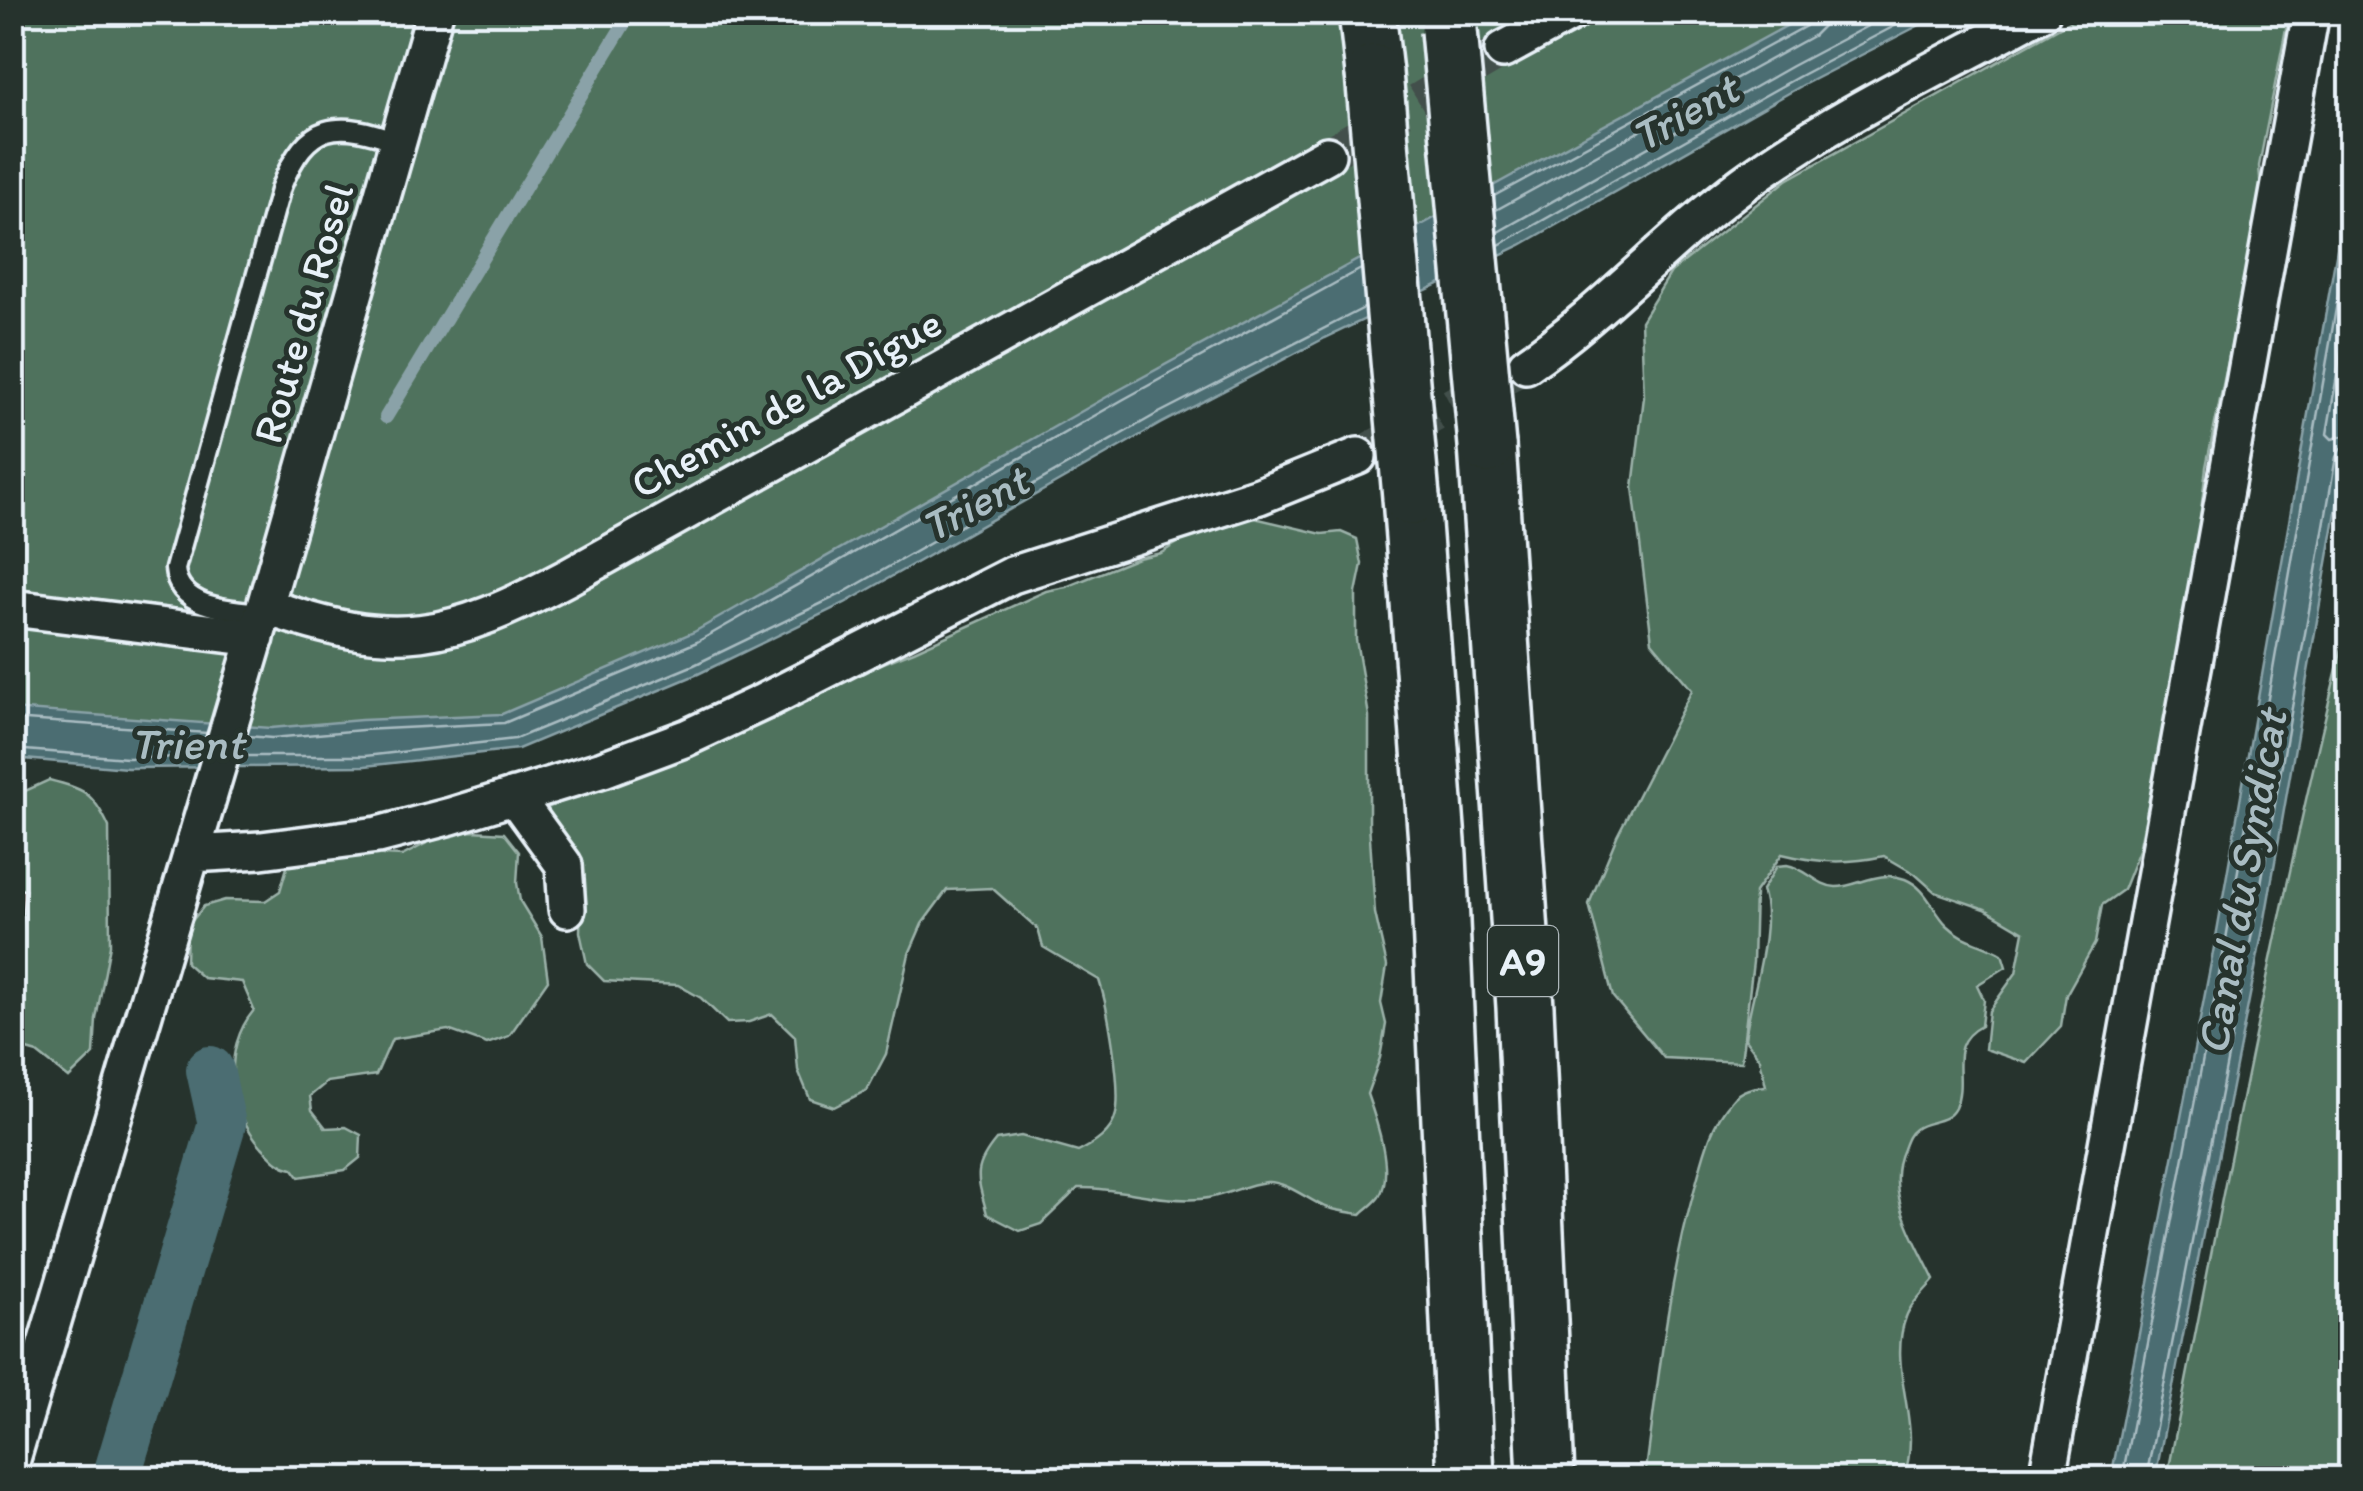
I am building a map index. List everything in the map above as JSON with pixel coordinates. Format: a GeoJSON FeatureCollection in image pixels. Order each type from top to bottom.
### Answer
{"type":"FeatureCollection","features":[{"type":"Feature","properties":{"kind":"highway","name":"A9"},"geometry":{"type":"LineString","coordinates":[[1368,12],[1438,854],[1466,1478]]}},
{"type":"Feature","properties":{"kind":"highway","name":"A9"},"geometry":{"type":"LineString","coordinates":[[1448,21],[1487,445],[1525,1006],[1546,1478]]}},
{"type":"Feature","properties":{"kind":"street","name":"Route du Rosel"},"geometry":{"type":"LineString","coordinates":[[12,1459],[261,619],[435,12]]}},
{"type":"Feature","properties":{"kind":"street"},"geometry":{"type":"LineString","coordinates":[[1504,50],[1573,12]]}},
{"type":"Feature","properties":{"kind":"street"},"geometry":{"type":"LineString","coordinates":[[1526,366],[1592,316],[1675,237],[1765,168],[1822,131],[2042,12]]}},
{"type":"Feature","properties":{"kind":"street"},"geometry":{"type":"LineString","coordinates":[[2048,1478],[2311,12]]}},
{"type":"Feature","properties":{"kind":"street","name":"Chemin de la Digue"},"geometry":{"type":"LineString","coordinates":[[12,608],[261,619],[395,636],[446,630],[495,613],[568,578],[1327,155]]}},
{"type":"Feature","properties":{"kind":"street"},"geometry":{"type":"LineString","coordinates":[[195,839],[260,850],[378,835],[603,769],[686,738],[763,702],[1012,574],[1259,496],[1358,456]]}},
{"type":"Feature","properties":{"kind":"street"},"geometry":{"type":"LineString","coordinates":[[514,796],[564,865],[566,910]]}},
{"type":"Feature","properties":{"kind":"lane"},"geometry":{"type":"LineString","coordinates":[[261,619],[201,603],[185,593],[176,581],[175,569],[280,187],[301,145],[319,134],[346,127],[399,142]]}},
{"type":"Feature","properties":{"kind":"green space"},"geometry":{"type":"Polygon","coordinates":[[[12,13],[1884,13],[763,616],[497,723],[263,750],[13,729],[12,13]]]}},
{"type":"Feature","properties":{"kind":"green space"},"geometry":{"type":"Polygon","coordinates":[[[2085,13],[2289,13],[2259,166],[2264,228],[2242,294],[2206,467],[2192,592],[2139,850],[2123,890],[2102,905],[2095,943],[2066,995],[2061,1026],[2026,1063],[1985,1049],[1989,1011],[2016,973],[2024,932],[1985,909],[1935,892],[1915,874],[1884,856],[1833,861],[1782,854],[1755,892],[1753,962],[1741,1062],[1664,1058],[1613,997],[1589,904],[1617,836],[1692,690],[1652,642],[1633,487],[1644,397],[1641,321],[1671,272],[1787,180],[2085,13]]]}},
{"type":"Feature","properties":{"kind":"green space"},"geometry":{"type":"Polygon","coordinates":[[[1246,516],[1322,534],[1341,532],[1357,539],[1362,564],[1356,593],[1356,640],[1369,716],[1369,823],[1375,913],[1387,966],[1381,1003],[1386,1024],[1380,1058],[1367,1094],[1382,1146],[1385,1174],[1379,1197],[1361,1214],[1328,1208],[1288,1187],[1267,1182],[1200,1199],[1078,1188],[1041,1224],[1020,1231],[987,1214],[979,1175],[983,1159],[996,1140],[1021,1136],[1078,1152],[1106,1132],[1114,1121],[1117,1102],[1113,1047],[1099,980],[1043,947],[1038,929],[992,888],[947,890],[922,924],[909,954],[886,1054],[867,1090],[834,1107],[810,1099],[798,1070],[795,1036],[772,1014],[749,1022],[727,1023],[701,998],[678,985],[604,981],[587,964],[580,932],[582,865],[575,846],[549,825],[547,808],[1046,591],[1161,553],[1187,537],[1217,530],[1246,516]]]}},
{"type":"Feature","properties":{"kind":"green space"},"geometry":{"type":"Polygon","coordinates":[[[2350,616],[2350,1478],[2167,1478],[2275,938],[2350,616]]]}},
{"type":"Feature","properties":{"kind":"green space"},"geometry":{"type":"Polygon","coordinates":[[[49,780],[86,794],[109,827],[110,945],[96,1019],[94,1054],[69,1078],[37,1053],[13,1046],[12,797],[49,780]]]}},
{"type":"Feature","properties":{"kind":"green space"},"geometry":{"type":"Polygon","coordinates":[[[504,833],[519,852],[520,901],[542,937],[548,980],[509,1036],[487,1044],[448,1030],[392,1039],[376,1075],[327,1082],[310,1096],[312,1110],[326,1128],[346,1127],[361,1135],[360,1158],[345,1170],[299,1177],[262,1147],[251,1133],[236,1099],[233,1061],[244,1026],[254,1010],[242,982],[203,978],[186,963],[187,927],[204,906],[225,900],[265,901],[280,891],[288,864],[347,835],[383,855],[402,856],[442,835],[504,833]]]}},
{"type":"Feature","properties":{"kind":"green space"},"geometry":{"type":"Polygon","coordinates":[[[1787,865],[1836,887],[1877,877],[1905,879],[1919,888],[1953,930],[2002,954],[2006,967],[1977,985],[1984,1000],[1981,1026],[1963,1042],[1955,1108],[1947,1117],[1913,1131],[1898,1165],[1904,1216],[1934,1280],[1908,1312],[1901,1337],[1909,1458],[1903,1478],[1645,1478],[1670,1298],[1704,1155],[1712,1132],[1732,1100],[1744,1091],[1766,1086],[1760,1059],[1745,1039],[1764,943],[1762,890],[1777,866],[1787,865]]]}},
{"type":"Feature","properties":{"kind":"water","name":"Trient"},"geometry":{"type":"Polygon","coordinates":[[[1810,13],[1943,13],[1803,85],[1521,245],[1325,338],[1160,424],[845,603],[698,674],[518,749],[365,766],[127,768],[13,758],[12,709],[271,728],[502,714],[694,632],[1119,390],[1810,13]]]}},
{"type":"Feature","properties":{"kind":"water","name":"Canal du Syndicat"},"geometry":{"type":"Polygon","coordinates":[[[2350,175],[2350,431],[2265,919],[2155,1478],[2111,1478],[2216,937],[2350,175]]]}},
{"type":"Feature","properties":{"kind":"building"},"geometry":{"type":"Polygon","coordinates":[[[12,888],[25,890],[20,941],[12,941],[12,888]]]}},
{"type":"Feature","properties":{"kind":"waterway"},"geometry":{"type":"LineString","coordinates":[[386,417],[631,12]]}},
{"type":"Feature","properties":{"kind":"waterway"},"geometry":{"type":"LineString","coordinates":[[116,1478],[222,1124],[210,1070]]}},
{"type":"Feature","properties":{"kind":"tunnel"},"geometry":{"type":"LineString","coordinates":[[1327,155],[1503,50]]}},
{"type":"Feature","properties":{"kind":"tunnel"},"geometry":{"type":"LineString","coordinates":[[1358,456],[1526,365]]}}]}
